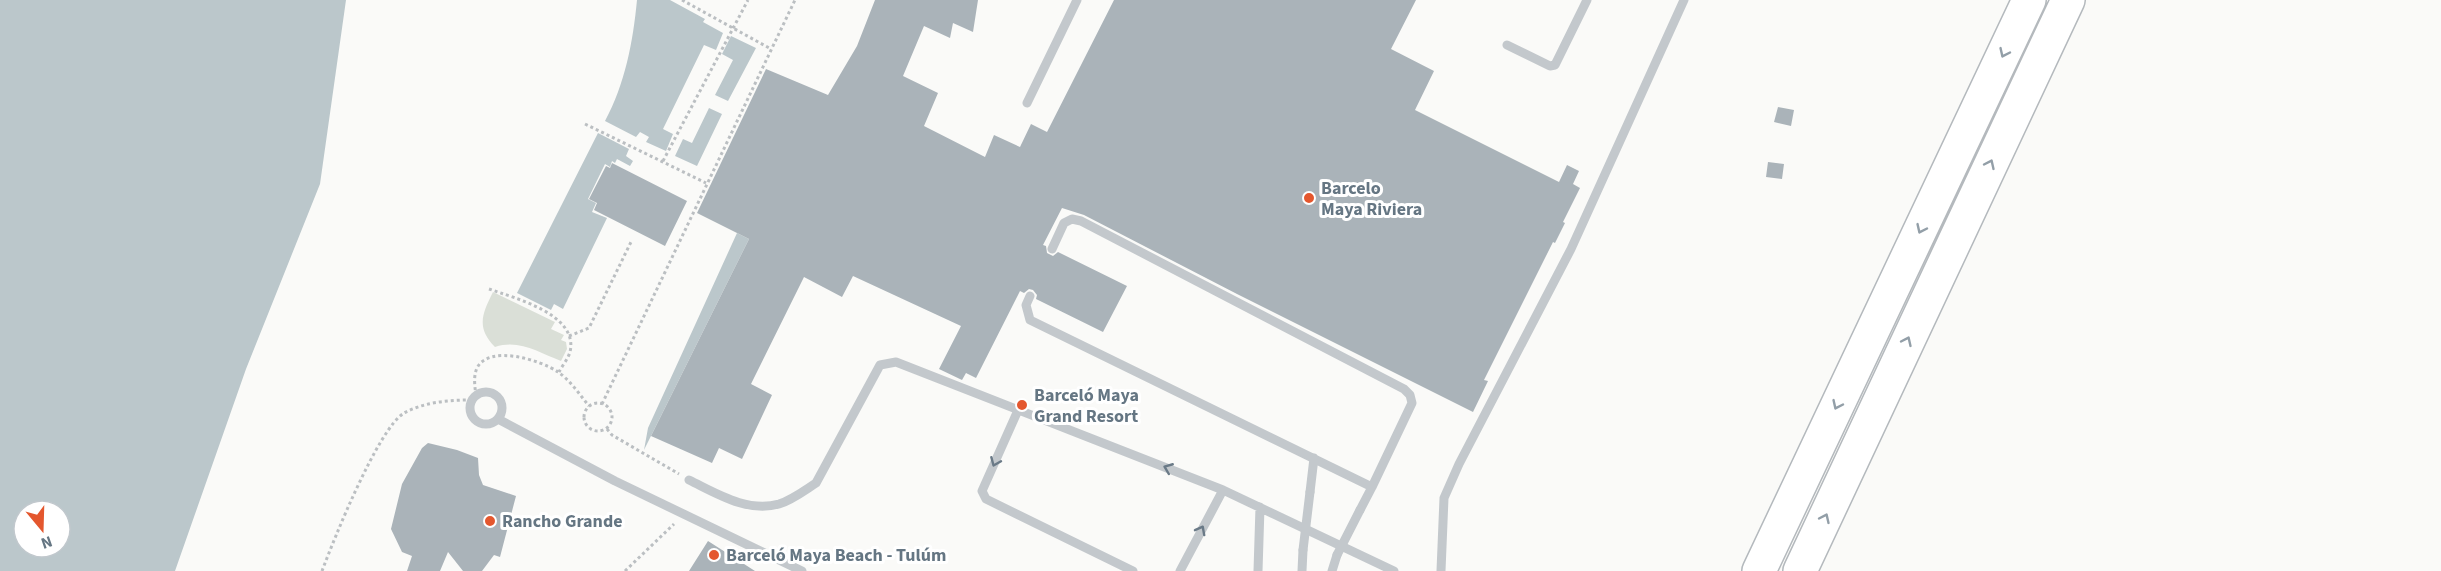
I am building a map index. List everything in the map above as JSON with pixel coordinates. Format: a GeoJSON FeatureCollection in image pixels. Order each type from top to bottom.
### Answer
{"type":"FeatureCollection","features":[{"type":"Feature","properties":{"kind":"highway"},"geometry":{"type":"LineString","coordinates":[[1759,571],[2029,0]]}},
{"type":"Feature","properties":{"kind":"highway"},"geometry":{"type":"LineString","coordinates":[[1800,571],[2068,0]]}},
{"type":"Feature","properties":{"kind":"lane"},"geometry":{"type":"LineString","coordinates":[[1027,103],[1077,0]]}},
{"type":"Feature","properties":{"kind":"lane"},"geometry":{"type":"LineString","coordinates":[[1508,45],[1550,66],[1555,65],[1587,0]]}},
{"type":"Feature","properties":{"kind":"lane"},"geometry":{"type":"LineString","coordinates":[[1441,571],[1443,498],[1571,249],[1684,0]]}},
{"type":"Feature","properties":{"kind":"lane"},"geometry":{"type":"LineString","coordinates":[[1052,249],[1064,223],[1072,219],[1081,221],[1404,389],[1410,395],[1412,403],[1337,555],[1332,571]]}},
{"type":"Feature","properties":{"kind":"lane"},"geometry":{"type":"LineString","coordinates":[[1030,296],[1026,306],[1030,320],[1372,488]]}},
{"type":"Feature","properties":{"kind":"lane"},"geometry":{"type":"LineString","coordinates":[[688,480],[734,502],[759,505],[778,504],[802,492],[816,483],[880,365],[896,362],[1223,489],[1394,571]]}},
{"type":"Feature","properties":{"kind":"lane"},"geometry":{"type":"LineString","coordinates":[[487,392],[498,397],[503,408],[498,419],[488,425],[476,422],[470,412],[474,398],[487,392]]}},
{"type":"Feature","properties":{"kind":"lane"},"geometry":{"type":"LineString","coordinates":[[1018,408],[982,491],[983,496],[1133,571]]}},
{"type":"Feature","properties":{"kind":"lane"},"geometry":{"type":"LineString","coordinates":[[498,419],[615,481],[802,571]]}},
{"type":"Feature","properties":{"kind":"lane"},"geometry":{"type":"LineString","coordinates":[[1302,571],[1314,459]]}},
{"type":"Feature","properties":{"kind":"lane"},"geometry":{"type":"LineString","coordinates":[[1180,571],[1223,489]]}},
{"type":"Feature","properties":{"kind":"lane"},"geometry":{"type":"LineString","coordinates":[[1258,571],[1260,507]]}},
{"type":"Feature","properties":{"kind":"lane"},"geometry":{"type":"LineString","coordinates":[[1369,571],[1370,560]]}},
{"type":"Feature","properties":{"kind":"path"},"geometry":{"type":"LineString","coordinates":[[682,0],[771,49]]}},
{"type":"Feature","properties":{"kind":"path"},"geometry":{"type":"LineString","coordinates":[[663,161],[747,0]]}},
{"type":"Feature","properties":{"kind":"path"},"geometry":{"type":"LineString","coordinates":[[602,404],[795,0]]}},
{"type":"Feature","properties":{"kind":"path"},"geometry":{"type":"LineString","coordinates":[[585,124],[706,183]]}},
{"type":"Feature","properties":{"kind":"path"},"geometry":{"type":"LineString","coordinates":[[569,336],[589,328],[631,242]]}},
{"type":"Feature","properties":{"kind":"path"},"geometry":{"type":"LineString","coordinates":[[489,288],[559,319],[569,336],[570,351],[559,372]]}},
{"type":"Feature","properties":{"kind":"path"},"geometry":{"type":"LineString","coordinates":[[322,571],[351,502],[390,426],[404,413],[421,407],[438,402],[474,398],[474,381],[478,366],[485,360],[496,356],[520,357],[559,372],[589,406]]}},
{"type":"Feature","properties":{"kind":"path"},"geometry":{"type":"LineString","coordinates":[[602,404],[607,406],[613,417],[607,429],[595,432],[585,424],[585,411],[589,406],[602,404]]}},
{"type":"Feature","properties":{"kind":"path"},"geometry":{"type":"LineString","coordinates":[[607,429],[612,435],[688,480]]}},
{"type":"Feature","properties":{"kind":"path"},"geometry":{"type":"LineString","coordinates":[[626,571],[684,514]]}},
{"type":"Feature","properties":{"kind":"shaded area"},"geometry":{"type":"Polygon","coordinates":[[[0,0],[346,0],[320,184],[246,369],[175,571],[0,571],[0,0]]]}},
{"type":"Feature","properties":{"kind":"shaded area"},"geometry":{"type":"Polygon","coordinates":[[[637,0],[670,0],[705,19],[703,22],[723,33],[716,50],[704,45],[663,129],[673,134],[666,151],[646,142],[649,137],[640,132],[636,137],[605,121],[618,92],[627,62],[637,0]]]}},
{"type":"Feature","properties":{"kind":"shaded area"},"geometry":{"type":"Polygon","coordinates":[[[731,36],[756,48],[728,101],[715,95],[733,60],[722,54],[731,36]]]}},
{"type":"Feature","properties":{"kind":"shaded area"},"geometry":{"type":"Polygon","coordinates":[[[709,108],[722,114],[697,166],[675,156],[683,139],[692,143],[709,108]]]}},
{"type":"Feature","properties":{"kind":"shaded area"},"geometry":{"type":"Polygon","coordinates":[[[598,133],[629,149],[626,156],[633,161],[630,166],[617,159],[615,163],[612,161],[610,167],[605,164],[588,199],[596,203],[592,212],[607,218],[563,309],[554,304],[551,310],[517,293],[598,133]]]}},
{"type":"Feature","properties":{"kind":"shaded area"},"geometry":{"type":"Polygon","coordinates":[[[737,233],[749,239],[644,450],[648,428],[737,233]]]}},
{"type":"Feature","properties":{"kind":"shaded area"},"geometry":{"type":"Polygon","coordinates":[[[493,292],[555,322],[551,329],[564,335],[561,340],[566,342],[567,349],[561,361],[521,346],[495,347],[483,327],[486,307],[493,292]]]}},
{"type":"Feature","properties":{"kind":"building","name":"Barcelo Maya Riviera"},"geometry":{"type":"Polygon","coordinates":[[[875,0],[978,0],[973,32],[953,23],[950,38],[924,26],[903,76],[938,93],[924,126],[985,157],[994,135],[1020,147],[1031,124],[1047,132],[1114,0],[1416,0],[1391,49],[1434,71],[1415,110],[1559,182],[1567,165],[1579,171],[1573,184],[1580,188],[1555,243],[1553,242],[1484,380],[1488,381],[1473,412],[1084,215],[1062,208],[1043,245],[1046,246],[1047,253],[1053,256],[1058,252],[1127,286],[1103,332],[1036,299],[1037,295],[1033,290],[1029,289],[1024,293],[1020,291],[976,378],[966,373],[962,380],[939,369],[961,326],[853,276],[842,297],[804,277],[751,384],[772,395],[742,459],[719,448],[712,463],[651,436],[749,239],[697,213],[766,69],[828,95],[857,46],[875,0]]]}},
{"type":"Feature","properties":{"kind":"building"},"geometry":{"type":"Polygon","coordinates":[[[1778,107],[1794,110],[1791,126],[1774,122],[1778,107]]]}},
{"type":"Feature","properties":{"kind":"building"},"geometry":{"type":"Polygon","coordinates":[[[1768,162],[1784,164],[1782,179],[1766,177],[1768,162]]]}},
{"type":"Feature","properties":{"kind":"building"},"geometry":{"type":"Polygon","coordinates":[[[612,163],[687,201],[665,246],[594,210],[597,203],[589,199],[606,166],[610,168],[612,163]]]}},
{"type":"Feature","properties":{"kind":"building"},"geometry":{"type":"Polygon","coordinates":[[[428,443],[478,458],[479,475],[483,485],[516,496],[500,557],[494,555],[482,571],[463,571],[448,552],[440,571],[407,571],[412,556],[402,552],[391,529],[402,484],[422,448],[428,443]]]}},
{"type":"Feature","properties":{"kind":"building","name":"Barceló Maya Beach - Tulúm"},"geometry":{"type":"Polygon","coordinates":[[[708,541],[755,571],[689,571],[708,541]]]}},
{"type":"Feature","properties":{"kind":"place","name":"Barcelo Maya Riviera"},"geometry":{"type":"Point","coordinates":[1309,198]}},
{"type":"Feature","properties":{"kind":"place","name":"Barceló Maya Grand Resort"},"geometry":{"type":"Point","coordinates":[1022,405]}},
{"type":"Feature","properties":{"kind":"place","name":"Rancho Grande"},"geometry":{"type":"Point","coordinates":[490,521]}},
{"type":"Feature","properties":{"kind":"place","name":"Barceló Maya Beach - Tulúm"},"geometry":{"type":"Point","coordinates":[714,555]}}]}
